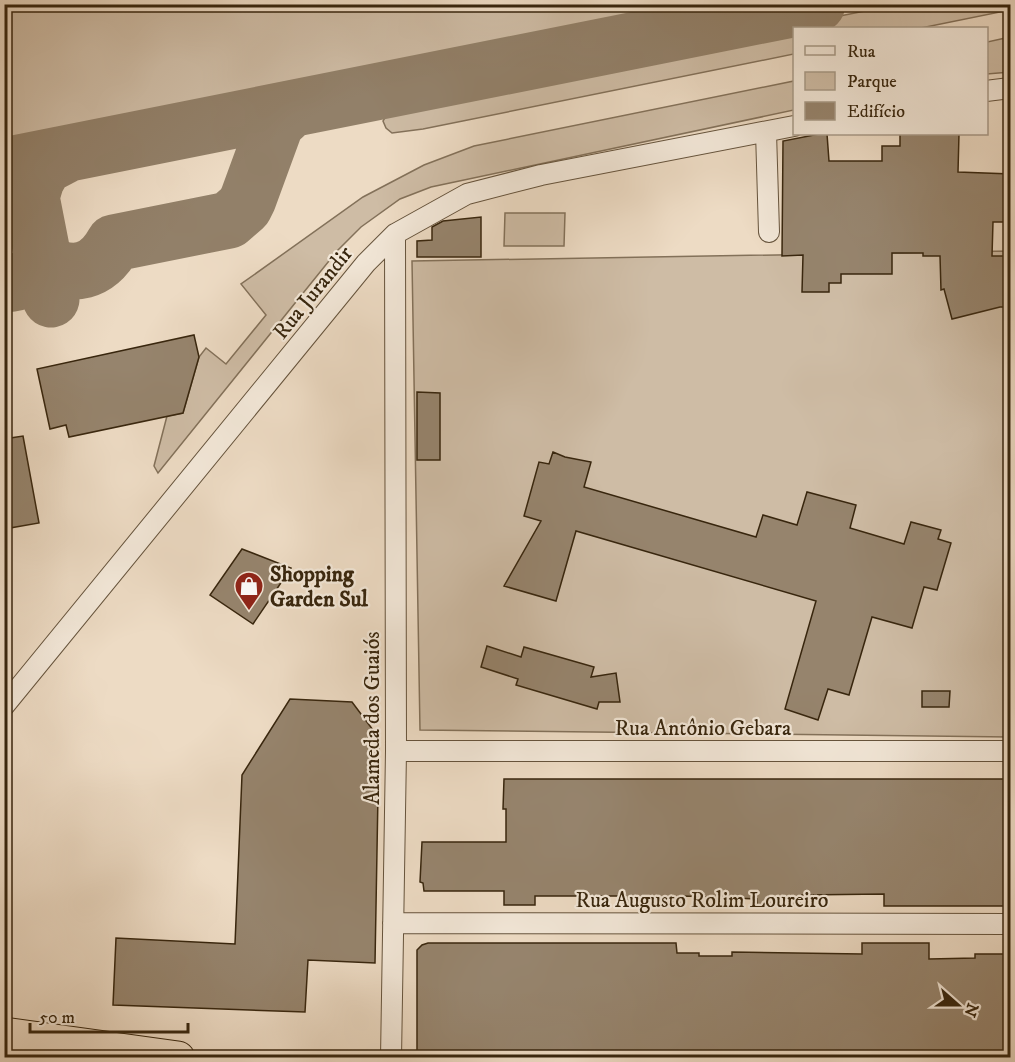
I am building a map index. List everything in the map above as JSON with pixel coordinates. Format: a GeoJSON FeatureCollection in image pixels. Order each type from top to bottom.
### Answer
{"type":"FeatureCollection","features":[{"type":"Feature","properties":{"kind":"highway"},"geometry":{"type":"LineString","coordinates":[[4,1034],[178,1058]]}},
{"type":"Feature","properties":{"kind":"street"},"geometry":{"type":"LineString","coordinates":[[988,91],[1011,88]]}},
{"type":"Feature","properties":{"kind":"street","name":"Rua Jurandir"},"geometry":{"type":"LineString","coordinates":[[4,706],[366,263],[395,234],[467,194],[541,175],[793,126]]}},
{"type":"Feature","properties":{"kind":"street"},"geometry":{"type":"LineString","coordinates":[[766,132],[769,232]]}},
{"type":"Feature","properties":{"kind":"street","name":"Alameda dos Guaiós"},"geometry":{"type":"LineString","coordinates":[[391,1058],[396,751],[395,234]]}},
{"type":"Feature","properties":{"kind":"street","name":"Rua Antônio Gebara"},"geometry":{"type":"LineString","coordinates":[[396,751],[1011,751]]}},
{"type":"Feature","properties":{"kind":"street","name":"Rua Augusto Rolim Loureiro"},"geometry":{"type":"LineString","coordinates":[[393,923],[1011,924]]}},
{"type":"Feature","properties":{"kind":"green space"},"geometry":{"type":"Polygon","coordinates":[[[5,4],[715,4],[715,5],[5,147],[5,4]]]}},
{"type":"Feature","properties":{"kind":"green space"},"geometry":{"type":"Polygon","coordinates":[[[895,5],[1010,5],[1010,10],[926,27],[793,27],[793,54],[423,129],[392,133],[383,121],[390,109],[408,102],[895,5]]]}},
{"type":"Feature","properties":{"kind":"green space"},"geometry":{"type":"Polygon","coordinates":[[[1010,37],[1010,72],[988,74],[988,42],[1010,37]]]}},
{"type":"Feature","properties":{"kind":"green space"},"geometry":{"type":"Polygon","coordinates":[[[793,81],[793,110],[431,187],[400,199],[361,227],[337,251],[158,473],[154,466],[167,416],[183,413],[199,357],[206,348],[226,364],[266,315],[241,284],[363,197],[424,165],[474,146],[793,81]]]}},
{"type":"Feature","properties":{"kind":"green space"},"geometry":{"type":"Polygon","coordinates":[[[505,213],[565,213],[564,246],[504,246],[505,213]]]}},
{"type":"Feature","properties":{"kind":"green space"},"geometry":{"type":"Polygon","coordinates":[[[1010,251],[1010,737],[420,730],[412,261],[1010,251]]]}},
{"type":"Feature","properties":{"kind":"green space"},"geometry":{"type":"Polygon","coordinates":[[[4,1048],[80,1057],[5,1057],[4,1048]]]}},
{"type":"Feature","properties":{"kind":"building"},"geometry":{"type":"Polygon","coordinates":[[[827,135],[829,161],[882,161],[882,146],[900,146],[900,135],[959,135],[958,172],[1011,174],[1011,222],[993,222],[992,256],[1011,256],[1011,307],[1000,307],[952,319],[944,289],[941,290],[940,256],[923,256],[923,253],[892,253],[892,274],[841,274],[841,283],[829,283],[829,292],[802,292],[803,255],[782,256],[783,141],[827,135]]]}},
{"type":"Feature","properties":{"kind":"building"},"geometry":{"type":"Polygon","coordinates":[[[481,217],[481,257],[417,257],[417,241],[432,240],[432,227],[443,221],[481,217]]]}},
{"type":"Feature","properties":{"kind":"building"},"geometry":{"type":"Polygon","coordinates":[[[194,335],[199,357],[183,413],[69,437],[66,425],[50,429],[37,369],[194,335]]]}},
{"type":"Feature","properties":{"kind":"building"},"geometry":{"type":"Polygon","coordinates":[[[417,392],[440,393],[440,460],[417,460],[417,392]]]}},
{"type":"Feature","properties":{"kind":"building"},"geometry":{"type":"Polygon","coordinates":[[[23,436],[39,523],[4,529],[4,439],[23,436]]]}},
{"type":"Feature","properties":{"kind":"building"},"geometry":{"type":"Polygon","coordinates":[[[553,452],[591,462],[584,487],[756,537],[763,515],[797,525],[807,492],[856,505],[850,528],[904,544],[911,522],[941,530],[938,539],[951,543],[937,590],[924,587],[912,628],[872,617],[849,695],[828,689],[818,720],[785,709],[816,601],[576,531],[556,601],[504,586],[541,521],[524,516],[539,462],[549,464],[553,452]]]}},
{"type":"Feature","properties":{"kind":"building"},"geometry":{"type":"Polygon","coordinates":[[[242,549],[291,568],[253,624],[210,595],[242,549]]]}},
{"type":"Feature","properties":{"kind":"building"},"geometry":{"type":"Polygon","coordinates":[[[487,646],[521,657],[524,647],[594,667],[591,677],[616,673],[620,702],[599,702],[597,709],[516,685],[518,679],[481,667],[487,646]]]}},
{"type":"Feature","properties":{"kind":"building"},"geometry":{"type":"Polygon","coordinates":[[[922,691],[950,691],[949,707],[922,707],[922,691]]]}},
{"type":"Feature","properties":{"kind":"building"},"geometry":{"type":"Polygon","coordinates":[[[290,699],[352,702],[379,738],[375,963],[308,960],[305,1012],[113,1005],[116,938],[235,944],[242,775],[290,699]]]}},
{"type":"Feature","properties":{"kind":"building"},"geometry":{"type":"Polygon","coordinates":[[[504,779],[1011,779],[1011,906],[884,906],[884,894],[802,895],[802,905],[757,905],[757,899],[684,896],[684,905],[623,905],[623,896],[535,896],[535,905],[504,905],[504,891],[424,891],[423,883],[420,882],[422,842],[506,842],[506,809],[503,809],[504,779]]]}},
{"type":"Feature","properties":{"kind":"building"},"geometry":{"type":"Polygon","coordinates":[[[428,943],[676,943],[677,953],[732,956],[732,952],[862,954],[862,943],[929,943],[929,959],[975,958],[975,954],[1011,954],[1011,1058],[700,1058],[700,1055],[656,1055],[656,1053],[580,1053],[580,1058],[417,1058],[417,950],[428,943]]]}},
{"type":"Feature","properties":{"kind":"taxiway"},"geometry":{"type":"LineString","coordinates":[[4,166],[817,4]]}},
{"type":"Feature","properties":{"kind":"taxiway"},"geometry":{"type":"LineString","coordinates":[[4,284],[27,278],[44,262],[65,270],[84,270],[100,261],[114,243],[229,220],[244,207],[274,128],[290,110]]}},
{"type":"Feature","properties":{"kind":"taxiway"},"geometry":{"type":"LineString","coordinates":[[51,299],[31,197],[36,180],[44,166],[65,155]]}},
{"type":"Feature","properties":{"kind":"place","name":"Shopping Garden Sul"},"geometry":{"type":"Point","coordinates":[249,612]}}]}
